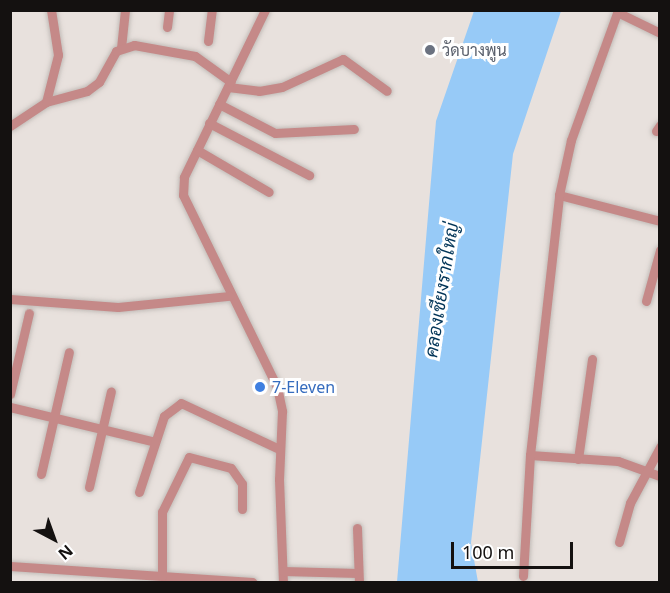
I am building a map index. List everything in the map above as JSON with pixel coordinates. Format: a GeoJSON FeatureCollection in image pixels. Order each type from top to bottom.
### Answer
{"type":"FeatureCollection","features":[{"type":"Feature","properties":{"kind":"street"},"geometry":{"type":"LineString","coordinates":[[46,102],[58,55],[51,10]]}},
{"type":"Feature","properties":{"kind":"street"},"geometry":{"type":"LineString","coordinates":[[121,48],[124,10]]}},
{"type":"Feature","properties":{"kind":"street"},"geometry":{"type":"LineString","coordinates":[[166,27],[170,10]]}},
{"type":"Feature","properties":{"kind":"street"},"geometry":{"type":"LineString","coordinates":[[208,41],[212,10]]}},
{"type":"Feature","properties":{"kind":"street"},"geometry":{"type":"LineString","coordinates":[[265,10],[184,177],[183,195],[229,296],[274,377],[282,411],[279,449],[283,582]]}},
{"type":"Feature","properties":{"kind":"street"},"geometry":{"type":"LineString","coordinates":[[523,576],[530,454],[559,195],[571,140],[618,11],[660,33]]}},
{"type":"Feature","properties":{"kind":"street"},"geometry":{"type":"LineString","coordinates":[[10,126],[46,102],[87,91],[99,82],[106,62],[121,48],[147,45],[195,56],[229,85],[259,91],[282,87],[343,59],[387,91]]}},
{"type":"Feature","properties":{"kind":"street"},"geometry":{"type":"LineString","coordinates":[[219,104],[275,133],[354,129]]}},
{"type":"Feature","properties":{"kind":"street"},"geometry":{"type":"LineString","coordinates":[[210,123],[309,175]]}},
{"type":"Feature","properties":{"kind":"street"},"geometry":{"type":"LineString","coordinates":[[197,150],[269,192]]}},
{"type":"Feature","properties":{"kind":"street"},"geometry":{"type":"LineString","coordinates":[[559,195],[660,221]]}},
{"type":"Feature","properties":{"kind":"street"},"geometry":{"type":"LineString","coordinates":[[646,301],[660,250]]}},
{"type":"Feature","properties":{"kind":"street"},"geometry":{"type":"LineString","coordinates":[[10,299],[118,307],[229,296]]}},
{"type":"Feature","properties":{"kind":"street"},"geometry":{"type":"LineString","coordinates":[[10,394],[29,314]]}},
{"type":"Feature","properties":{"kind":"street"},"geometry":{"type":"LineString","coordinates":[[41,474],[69,352]]}},
{"type":"Feature","properties":{"kind":"street"},"geometry":{"type":"LineString","coordinates":[[578,459],[592,359]]}},
{"type":"Feature","properties":{"kind":"street"},"geometry":{"type":"LineString","coordinates":[[89,486],[111,391]]}},
{"type":"Feature","properties":{"kind":"street"},"geometry":{"type":"LineString","coordinates":[[139,492],[152,441],[164,416],[182,404],[279,449]]}},
{"type":"Feature","properties":{"kind":"street"},"geometry":{"type":"LineString","coordinates":[[10,407],[102,432],[152,441]]}},
{"type":"Feature","properties":{"kind":"street"},"geometry":{"type":"LineString","coordinates":[[619,542],[645,471],[660,447]]}},
{"type":"Feature","properties":{"kind":"street"},"geometry":{"type":"LineString","coordinates":[[530,454],[618,460],[660,476]]}},
{"type":"Feature","properties":{"kind":"street"},"geometry":{"type":"LineString","coordinates":[[162,576],[162,512],[189,457],[231,468],[242,484],[242,508]]}},
{"type":"Feature","properties":{"kind":"street"},"geometry":{"type":"LineString","coordinates":[[283,571],[358,578],[357,528]]}},
{"type":"Feature","properties":{"kind":"street"},"geometry":{"type":"LineString","coordinates":[[10,566],[252,582]]}},
{"type":"Feature","properties":{"kind":"water","name":"คลองเชียงรากใหญ่"},"geometry":{"type":"Polygon","coordinates":[[[474,11],[561,11],[513,154],[471,543],[478,582],[397,582],[436,121],[474,11]]]}},
{"type":"Feature","properties":{"kind":"place","name":"วัดบางพูน"},"geometry":{"type":"Point","coordinates":[430,50]}},
{"type":"Feature","properties":{"kind":"place","name":"7-Eleven"},"geometry":{"type":"Point","coordinates":[260,387]}}]}
